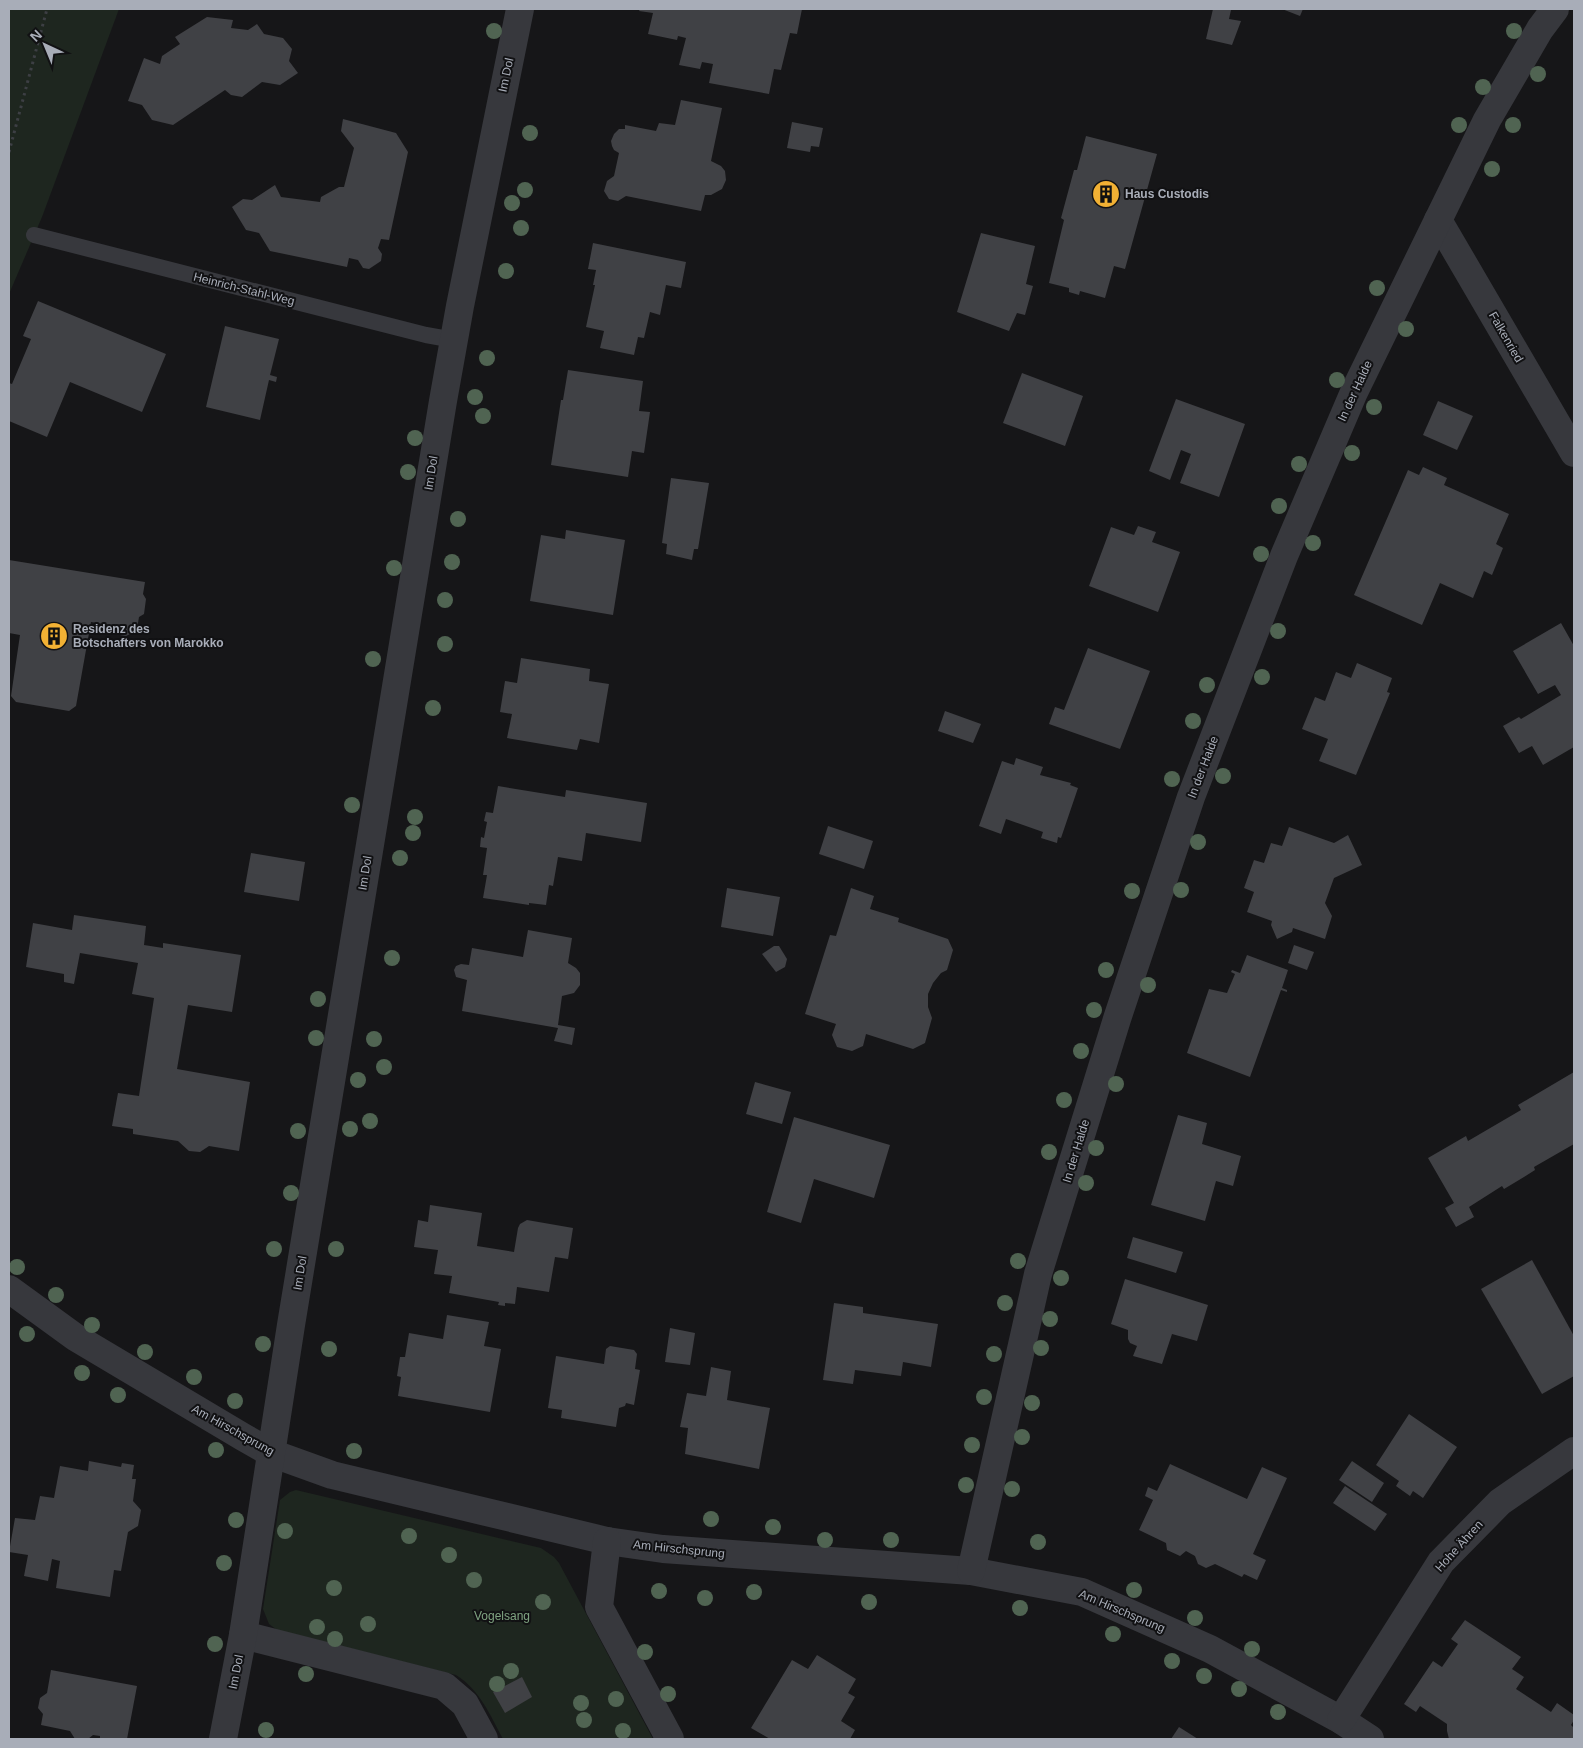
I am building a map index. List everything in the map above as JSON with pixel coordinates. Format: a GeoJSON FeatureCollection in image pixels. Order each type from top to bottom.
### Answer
{"type":"FeatureCollection","features":[{"type":"Feature","properties":{"kind":"street","name":"Im Dol"},"geometry":{"type":"LineString","coordinates":[[223,1739],[243,1634],[352,953],[454,340],[520,9]]}},
{"type":"Feature","properties":{"kind":"street","name":"In der Halde"},"geometry":{"type":"LineString","coordinates":[[971,1571],[1038,1274],[1117,1019],[1191,797],[1284,556],[1354,392],[1487,120],[1540,29],[1556,9]]}},
{"type":"Feature","properties":{"kind":"street","name":"Falkenried"},"geometry":{"type":"LineString","coordinates":[[1438,220],[1574,453]]}},
{"type":"Feature","properties":{"kind":"street","name":"Am Hirschsprung"},"geometry":{"type":"LineString","coordinates":[[9,1289],[75,1337],[243,1438],[271,1453],[332,1475],[607,1541],[663,1549],[971,1571],[1082,1592],[1210,1649],[1341,1720],[1370,1739]]}},
{"type":"Feature","properties":{"kind":"street","name":"Hohe Ähren"},"geometry":{"type":"LineString","coordinates":[[1341,1720],[1441,1562],[1500,1502],[1574,1451]]}},
{"type":"Feature","properties":{"kind":"street"},"geometry":{"type":"LineString","coordinates":[[607,1541],[599,1607],[670,1739]]}},
{"type":"Feature","properties":{"kind":"street"},"geometry":{"type":"LineString","coordinates":[[243,1634],[444,1686],[465,1704],[484,1739]]}},
{"type":"Feature","properties":{"kind":"lane","name":"Heinrich-Stahl-Weg"},"geometry":{"type":"LineString","coordinates":[[34,235],[426,335],[454,340]]}},
{"type":"Feature","properties":{"kind":"path"},"geometry":{"type":"LineString","coordinates":[[9,152],[47,9]]}},
{"type":"Feature","properties":{"kind":"green space"},"geometry":{"type":"Polygon","coordinates":[[[9,9],[119,9],[42,217],[9,294],[9,9]]]}},
{"type":"Feature","properties":{"kind":"green space","name":"Vogelsang"},"geometry":{"type":"Polygon","coordinates":[[[296,1490],[541,1548],[554,1557],[559,1563],[653,1739],[503,1739],[478,1696],[472,1688],[456,1675],[277,1630],[269,1624],[263,1609],[280,1500],[296,1490]]]}},
{"type":"Feature","properties":{"kind":"building"},"geometry":{"type":"Polygon","coordinates":[[[640,9],[802,9],[797,34],[790,33],[781,70],[774,69],[769,94],[709,83],[713,64],[702,62],[700,69],[679,65],[686,38],[678,36],[677,40],[648,34],[653,13],[639,11],[640,9]]]}},
{"type":"Feature","properties":{"kind":"building"},"geometry":{"type":"Polygon","coordinates":[[[1213,9],[1231,10],[1229,19],[1241,21],[1232,45],[1206,39],[1213,9]]]}},
{"type":"Feature","properties":{"kind":"building"},"geometry":{"type":"Polygon","coordinates":[[[1282,9],[1303,9],[1300,16],[1282,9]]]}},
{"type":"Feature","properties":{"kind":"building"},"geometry":{"type":"Polygon","coordinates":[[[207,17],[233,20],[231,28],[248,30],[257,24],[264,34],[283,38],[292,49],[289,61],[298,73],[280,85],[262,82],[242,97],[231,95],[225,90],[173,125],[152,120],[142,105],[128,101],[144,58],[160,64],[162,56],[180,44],[175,37],[207,17]]]}},
{"type":"Feature","properties":{"kind":"building"},"geometry":{"type":"Polygon","coordinates":[[[681,100],[722,108],[711,161],[721,166],[725,171],[726,180],[722,189],[711,195],[705,195],[701,211],[626,196],[618,201],[609,199],[604,191],[607,181],[614,176],[619,153],[612,146],[611,141],[614,134],[619,129],[625,129],[625,125],[656,131],[659,123],[675,125],[681,100]]]}},
{"type":"Feature","properties":{"kind":"building"},"geometry":{"type":"Polygon","coordinates":[[[343,119],[396,133],[408,152],[389,240],[381,239],[378,248],[382,254],[381,261],[369,269],[363,268],[358,260],[349,258],[347,267],[270,251],[259,233],[246,230],[232,207],[243,199],[252,200],[275,185],[281,197],[320,202],[321,197],[339,187],[344,187],[354,148],[341,131],[343,119]]]}},
{"type":"Feature","properties":{"kind":"building"},"geometry":{"type":"Polygon","coordinates":[[[792,122],[823,128],[819,147],[811,146],[810,152],[787,148],[792,122]]]}},
{"type":"Feature","properties":{"kind":"building","name":"Haus Custodis"},"geometry":{"type":"Polygon","coordinates":[[[1086,136],[1157,154],[1125,269],[1114,266],[1105,298],[1080,291],[1079,295],[1069,292],[1069,288],[1049,283],[1064,220],[1061,218],[1074,170],[1077,170],[1086,136]]]}},
{"type":"Feature","properties":{"kind":"building"},"geometry":{"type":"Polygon","coordinates":[[[981,233],[1035,246],[1026,284],[1033,286],[1025,315],[1017,313],[1009,331],[957,312],[981,233]]]}},
{"type":"Feature","properties":{"kind":"building"},"geometry":{"type":"Polygon","coordinates":[[[593,243],[686,262],[681,288],[666,285],[660,315],[650,312],[644,338],[638,337],[634,355],[600,348],[604,331],[586,327],[595,285],[593,285],[596,270],[588,269],[593,243]]]}},
{"type":"Feature","properties":{"kind":"building"},"geometry":{"type":"Polygon","coordinates":[[[38,301],[166,354],[142,412],[70,382],[47,437],[9,421],[9,383],[12,384],[31,339],[23,336],[38,301]]]}},
{"type":"Feature","properties":{"kind":"building"},"geometry":{"type":"Polygon","coordinates":[[[225,326],[279,339],[270,375],[277,377],[276,382],[269,380],[260,420],[206,407],[225,326]]]}},
{"type":"Feature","properties":{"kind":"building"},"geometry":{"type":"Polygon","coordinates":[[[568,370],[643,381],[639,411],[650,412],[644,453],[632,451],[628,477],[551,465],[561,400],[563,400],[568,370]]]}},
{"type":"Feature","properties":{"kind":"building"},"geometry":{"type":"Polygon","coordinates":[[[1022,373],[1083,396],[1065,446],[1003,423],[1022,373]]]}},
{"type":"Feature","properties":{"kind":"building"},"geometry":{"type":"Polygon","coordinates":[[[1176,399],[1245,424],[1219,497],[1180,483],[1191,454],[1181,450],[1170,480],[1149,471],[1176,399]]]}},
{"type":"Feature","properties":{"kind":"building"},"geometry":{"type":"Polygon","coordinates":[[[1438,401],[1473,416],[1457,450],[1423,435],[1438,401]]]}},
{"type":"Feature","properties":{"kind":"building"},"geometry":{"type":"Polygon","coordinates":[[[1423,467],[1447,478],[1444,485],[1509,514],[1496,544],[1503,548],[1492,575],[1484,571],[1473,598],[1440,583],[1422,625],[1354,595],[1408,470],[1419,475],[1423,467]]]}},
{"type":"Feature","properties":{"kind":"building"},"geometry":{"type":"Polygon","coordinates":[[[671,478],[709,483],[698,549],[694,549],[692,560],[666,554],[667,544],[662,543],[671,478]]]}},
{"type":"Feature","properties":{"kind":"building"},"geometry":{"type":"Polygon","coordinates":[[[1138,526],[1156,532],[1152,542],[1180,552],[1158,612],[1089,586],[1111,527],[1134,535],[1138,526]]]}},
{"type":"Feature","properties":{"kind":"building"},"geometry":{"type":"Polygon","coordinates":[[[566,530],[625,540],[613,615],[530,601],[541,535],[565,539],[566,530]]]}},
{"type":"Feature","properties":{"kind":"building","name":"Residenz des Botschafters von Marokko"},"geometry":{"type":"Polygon","coordinates":[[[9,560],[145,582],[143,594],[146,599],[144,614],[139,617],[137,629],[132,628],[132,633],[126,636],[120,635],[116,630],[117,626],[91,622],[76,706],[69,711],[16,702],[11,696],[20,635],[9,633],[9,560]]]}},
{"type":"Feature","properties":{"kind":"building"},"geometry":{"type":"Polygon","coordinates":[[[1561,623],[1574,646],[1574,747],[1543,765],[1532,746],[1519,753],[1503,726],[1519,717],[1521,719],[1561,695],[1555,685],[1538,694],[1513,651],[1561,623]]]}},
{"type":"Feature","properties":{"kind":"building"},"geometry":{"type":"Polygon","coordinates":[[[1088,648],[1150,671],[1120,749],[1049,724],[1055,707],[1064,710],[1088,648]]]}},
{"type":"Feature","properties":{"kind":"building"},"geometry":{"type":"Polygon","coordinates":[[[521,658],[590,669],[589,681],[609,684],[599,743],[580,739],[577,750],[507,738],[512,714],[500,712],[505,681],[517,683],[521,658]]]}},
{"type":"Feature","properties":{"kind":"building"},"geometry":{"type":"Polygon","coordinates":[[[1357,663],[1392,678],[1387,692],[1390,693],[1356,775],[1319,761],[1328,739],[1302,729],[1315,697],[1325,701],[1336,672],[1351,678],[1357,663]]]}},
{"type":"Feature","properties":{"kind":"building"},"geometry":{"type":"Polygon","coordinates":[[[945,711],[981,724],[973,743],[938,731],[945,711]]]}},
{"type":"Feature","properties":{"kind":"building"},"geometry":{"type":"Polygon","coordinates":[[[1016,758],[1043,767],[1040,775],[1071,783],[1070,785],[1078,788],[1061,838],[1058,837],[1057,843],[1041,838],[1043,832],[1006,819],[1001,834],[979,826],[1002,761],[1014,765],[1016,758]]]}},
{"type":"Feature","properties":{"kind":"building"},"geometry":{"type":"Polygon","coordinates":[[[498,786],[565,797],[566,790],[647,803],[641,842],[586,833],[582,861],[558,857],[553,886],[549,885],[546,905],[529,903],[529,905],[483,898],[487,875],[483,875],[487,848],[480,847],[481,837],[484,838],[487,822],[484,821],[486,812],[493,813],[498,786]]]}},
{"type":"Feature","properties":{"kind":"building"},"geometry":{"type":"Polygon","coordinates":[[[828,826],[873,841],[864,869],[819,854],[828,826]]]}},
{"type":"Feature","properties":{"kind":"building"},"geometry":{"type":"Polygon","coordinates":[[[1289,827],[1334,843],[1348,835],[1362,865],[1334,878],[1325,903],[1332,916],[1325,939],[1293,928],[1292,932],[1277,939],[1271,925],[1272,921],[1247,912],[1254,892],[1244,888],[1254,860],[1264,863],[1271,843],[1282,846],[1289,827]]]}},
{"type":"Feature","properties":{"kind":"building"},"geometry":{"type":"Polygon","coordinates":[[[251,853],[305,862],[299,901],[244,892],[251,853]]]}},
{"type":"Feature","properties":{"kind":"building"},"geometry":{"type":"Polygon","coordinates":[[[727,888],[780,897],[773,936],[721,927],[727,888]]]}},
{"type":"Feature","properties":{"kind":"building"},"geometry":{"type":"Polygon","coordinates":[[[851,888],[874,896],[870,909],[899,918],[898,922],[948,939],[953,950],[947,970],[941,973],[933,983],[928,994],[928,1007],[932,1018],[925,1043],[913,1049],[866,1034],[863,1046],[852,1051],[837,1047],[832,1035],[836,1024],[805,1014],[830,935],[836,936],[851,888]]]}},
{"type":"Feature","properties":{"kind":"building"},"geometry":{"type":"Polygon","coordinates":[[[74,915],[146,926],[144,945],[163,948],[163,943],[241,955],[232,1012],[188,1005],[177,1069],[250,1082],[239,1151],[209,1146],[200,1152],[189,1151],[178,1141],[133,1134],[133,1129],[112,1126],[118,1093],[139,1096],[154,998],[132,994],[138,963],[80,953],[74,984],[64,982],[64,974],[26,967],[33,923],[72,930],[74,915]]]}},
{"type":"Feature","properties":{"kind":"building"},"geometry":{"type":"Polygon","coordinates":[[[528,930],[572,938],[568,963],[580,973],[580,985],[574,993],[562,996],[558,1025],[575,1028],[572,1045],[554,1041],[558,1028],[462,1011],[467,980],[456,977],[454,970],[456,966],[461,964],[469,965],[472,948],[523,957],[528,930]]]}},
{"type":"Feature","properties":{"kind":"building"},"geometry":{"type":"Polygon","coordinates":[[[1294,945],[1314,952],[1307,970],[1288,963],[1294,945]]]}},
{"type":"Feature","properties":{"kind":"building"},"geometry":{"type":"Polygon","coordinates":[[[774,946],[779,946],[787,959],[785,967],[776,972],[762,954],[774,946]]]}},
{"type":"Feature","properties":{"kind":"building"},"geometry":{"type":"Polygon","coordinates":[[[1247,955],[1288,970],[1282,988],[1287,990],[1287,992],[1281,990],[1250,1077],[1187,1053],[1209,989],[1227,993],[1235,974],[1231,972],[1232,970],[1240,973],[1247,955]]]}},
{"type":"Feature","properties":{"kind":"building"},"geometry":{"type":"Polygon","coordinates":[[[1574,1072],[1574,1144],[1534,1167],[1535,1170],[1504,1189],[1502,1186],[1469,1207],[1474,1217],[1456,1227],[1445,1208],[1454,1203],[1428,1158],[1466,1136],[1468,1141],[1521,1110],[1518,1105],[1574,1072]]]}},
{"type":"Feature","properties":{"kind":"building"},"geometry":{"type":"Polygon","coordinates":[[[755,1082],[791,1092],[782,1124],[746,1114],[755,1082]]]}},
{"type":"Feature","properties":{"kind":"building"},"geometry":{"type":"Polygon","coordinates":[[[1178,1115],[1207,1123],[1202,1144],[1241,1156],[1233,1186],[1216,1181],[1205,1221],[1151,1205],[1178,1115]]]}},
{"type":"Feature","properties":{"kind":"building"},"geometry":{"type":"Polygon","coordinates":[[[794,1117],[890,1145],[874,1198],[814,1179],[801,1223],[767,1212],[794,1117]]]}},
{"type":"Feature","properties":{"kind":"building"},"geometry":{"type":"Polygon","coordinates":[[[430,1205],[482,1213],[477,1246],[514,1252],[518,1228],[520,1224],[527,1220],[573,1228],[568,1259],[555,1257],[549,1292],[517,1287],[515,1304],[505,1303],[505,1306],[498,1305],[499,1302],[449,1293],[452,1276],[434,1274],[438,1250],[414,1247],[418,1220],[428,1222],[430,1205]]]}},
{"type":"Feature","properties":{"kind":"building"},"geometry":{"type":"Polygon","coordinates":[[[1133,1237],[1183,1252],[1176,1273],[1127,1258],[1133,1237]]]}},
{"type":"Feature","properties":{"kind":"building"},"geometry":{"type":"Polygon","coordinates":[[[1532,1260],[1574,1336],[1574,1376],[1542,1394],[1481,1289],[1532,1260]]]}},
{"type":"Feature","properties":{"kind":"building"},"geometry":{"type":"Polygon","coordinates":[[[1125,1279],[1208,1305],[1197,1341],[1172,1334],[1162,1364],[1133,1356],[1137,1346],[1130,1343],[1128,1330],[1111,1324],[1125,1279]]]}},
{"type":"Feature","properties":{"kind":"building"},"geometry":{"type":"Polygon","coordinates":[[[834,1303],[863,1307],[863,1313],[938,1324],[931,1367],[903,1362],[901,1376],[855,1370],[853,1384],[823,1380],[834,1303]]]}},
{"type":"Feature","properties":{"kind":"building"},"geometry":{"type":"Polygon","coordinates":[[[447,1315],[489,1322],[484,1346],[501,1349],[490,1412],[398,1396],[401,1377],[397,1376],[400,1357],[405,1357],[409,1333],[443,1339],[447,1315]]]}},
{"type":"Feature","properties":{"kind":"building"},"geometry":{"type":"Polygon","coordinates":[[[670,1328],[695,1333],[690,1365],[665,1362],[670,1328]]]}},
{"type":"Feature","properties":{"kind":"building"},"geometry":{"type":"Polygon","coordinates":[[[610,1346],[634,1350],[637,1354],[635,1369],[640,1370],[634,1405],[626,1403],[625,1406],[619,1408],[616,1427],[561,1418],[562,1410],[548,1408],[556,1356],[604,1364],[606,1349],[610,1346]]]}},
{"type":"Feature","properties":{"kind":"building"},"geometry":{"type":"Polygon","coordinates":[[[711,1367],[731,1371],[727,1400],[770,1408],[759,1469],[685,1454],[688,1428],[680,1427],[687,1393],[706,1396],[711,1367]]]}},
{"type":"Feature","properties":{"kind":"building"},"geometry":{"type":"Polygon","coordinates":[[[1409,1414],[1457,1447],[1423,1498],[1413,1491],[1410,1496],[1396,1486],[1399,1481],[1376,1465],[1409,1414]]]}},
{"type":"Feature","properties":{"kind":"building"},"geometry":{"type":"Polygon","coordinates":[[[89,1461],[121,1467],[122,1463],[134,1465],[132,1479],[136,1479],[133,1501],[141,1510],[138,1526],[128,1532],[121,1571],[114,1570],[110,1597],[56,1588],[60,1561],[52,1559],[48,1581],[24,1576],[28,1555],[9,1552],[15,1518],[35,1520],[40,1496],[54,1498],[60,1466],[88,1471],[89,1461]]]}},
{"type":"Feature","properties":{"kind":"building"},"geometry":{"type":"Polygon","coordinates":[[[1352,1461],[1384,1483],[1372,1502],[1339,1480],[1352,1461]]]}},
{"type":"Feature","properties":{"kind":"building"},"geometry":{"type":"Polygon","coordinates":[[[1170,1464],[1247,1499],[1262,1467],[1287,1478],[1253,1554],[1266,1560],[1257,1580],[1244,1574],[1242,1577],[1215,1564],[1206,1568],[1198,1564],[1195,1556],[1186,1551],[1180,1556],[1167,1550],[1166,1543],[1139,1530],[1153,1500],[1145,1496],[1148,1487],[1157,1491],[1170,1464]]]}},
{"type":"Feature","properties":{"kind":"building"},"geometry":{"type":"Polygon","coordinates":[[[1345,1486],[1387,1514],[1375,1531],[1333,1503],[1345,1486]]]}},
{"type":"Feature","properties":{"kind":"building"},"geometry":{"type":"Polygon","coordinates":[[[1465,1620],[1521,1657],[1512,1669],[1524,1677],[1516,1689],[1551,1712],[1557,1703],[1574,1715],[1571,1725],[1574,1728],[1574,1739],[1449,1739],[1447,1724],[1420,1706],[1416,1712],[1404,1704],[1433,1661],[1442,1667],[1458,1644],[1451,1639],[1465,1620]]]}},
{"type":"Feature","properties":{"kind":"building"},"geometry":{"type":"Polygon","coordinates":[[[817,1655],[856,1679],[848,1693],[855,1697],[841,1721],[855,1730],[850,1739],[770,1739],[751,1728],[792,1660],[808,1669],[817,1655]]]}},
{"type":"Feature","properties":{"kind":"building"},"geometry":{"type":"Polygon","coordinates":[[[51,1670],[137,1686],[127,1739],[100,1739],[100,1736],[93,1735],[88,1739],[75,1739],[70,1731],[41,1725],[43,1714],[38,1708],[40,1698],[47,1693],[51,1670]]]}},
{"type":"Feature","properties":{"kind":"building"},"geometry":{"type":"Polygon","coordinates":[[[522,1677],[532,1697],[505,1713],[493,1692],[522,1677]]]}},
{"type":"Feature","properties":{"kind":"building"},"geometry":{"type":"Polygon","coordinates":[[[1179,1727],[1198,1739],[1171,1739],[1179,1727]]]}},
{"type":"Feature","properties":{"kind":"place","name":"Haus Custodis"},"geometry":{"type":"Point","coordinates":[1106,194]}},
{"type":"Feature","properties":{"kind":"place","name":"Residenz des Botschafters von Marokko"},"geometry":{"type":"Point","coordinates":[54,636]}}]}
